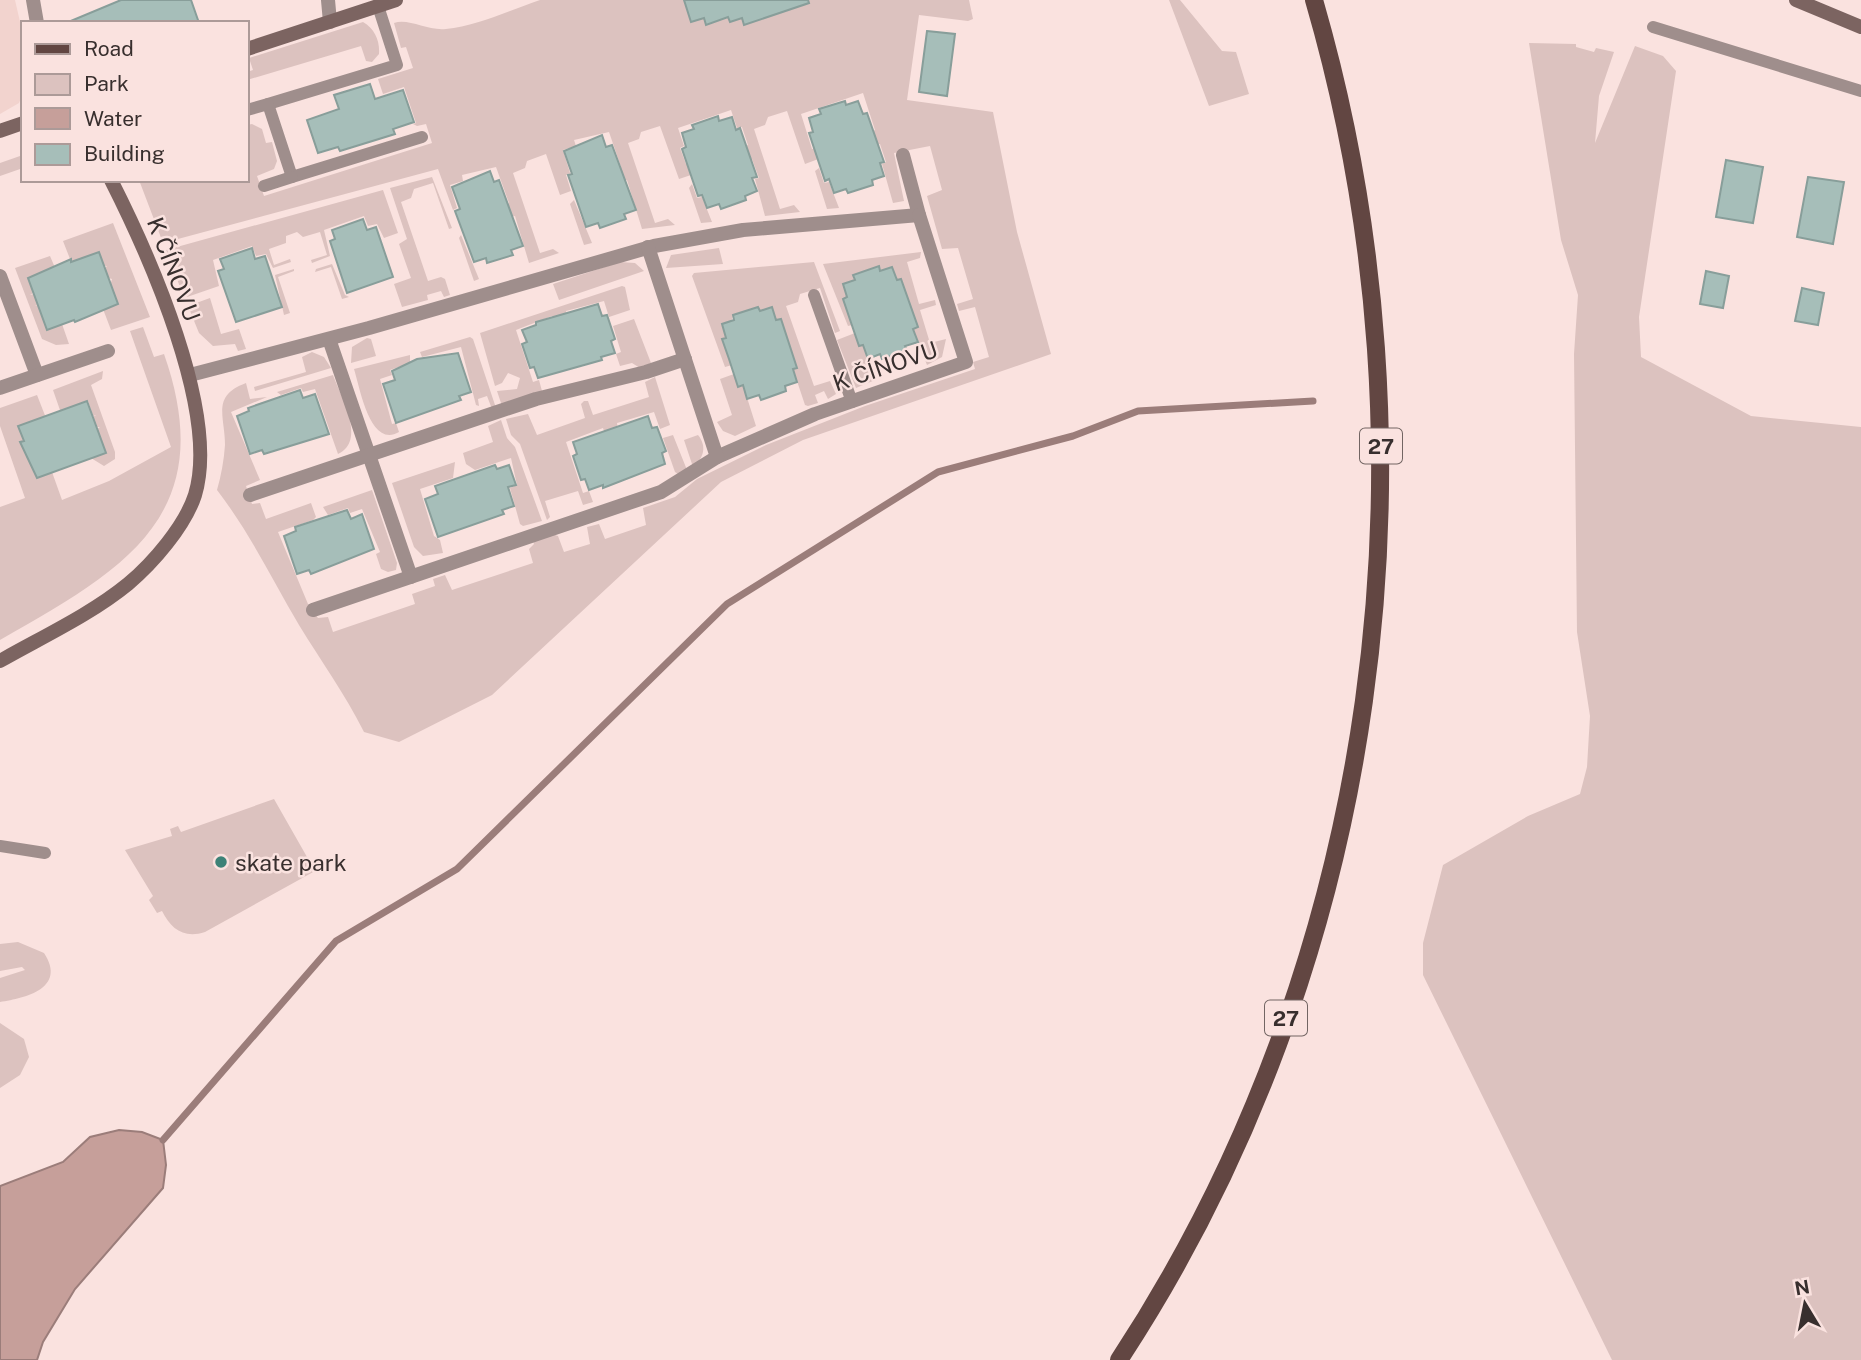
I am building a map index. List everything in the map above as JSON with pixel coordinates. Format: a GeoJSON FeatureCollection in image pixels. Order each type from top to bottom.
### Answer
{"type":"FeatureCollection","features":[{"type":"Feature","properties":{"kind":"main road","name":"27"},"geometry":{"type":"LineString","coordinates":[[1119,1360],[1206,1207],[1279,1038],[1314,934],[1337,845],[1365,697],[1376,595],[1381,501],[1376,337],[1352,160],[1314,0]]}},
{"type":"Feature","properties":{"kind":"street"},"geometry":{"type":"LineString","coordinates":[[33,0],[37,21]]}},
{"type":"Feature","properties":{"kind":"street"},"geometry":{"type":"LineString","coordinates":[[328,0],[330,22]]}},
{"type":"Feature","properties":{"kind":"street"},"geometry":{"type":"LineString","coordinates":[[248,49],[396,0]]}},
{"type":"Feature","properties":{"kind":"street"},"geometry":{"type":"LineString","coordinates":[[1796,0],[1861,27]]}},
{"type":"Feature","properties":{"kind":"street"},"geometry":{"type":"LineString","coordinates":[[0,131],[21,124]]}},
{"type":"Feature","properties":{"kind":"street","name":"K ČÍNOVU"},"geometry":{"type":"LineString","coordinates":[[313,610],[662,492],[748,441],[966,362],[919,215],[903,155]]}},
{"type":"Feature","properties":{"kind":"street","name":"K ČÍNOVU"},"geometry":{"type":"LineString","coordinates":[[0,661],[110,598],[167,543],[195,496],[200,456],[199,421],[190,375],[134,227],[112,182]]}},
{"type":"Feature","properties":{"kind":"street"},"geometry":{"type":"LineString","coordinates":[[190,375],[329,339],[648,247],[743,230],[919,215]]}},
{"type":"Feature","properties":{"kind":"street"},"geometry":{"type":"LineString","coordinates":[[648,247],[717,457]]}},
{"type":"Feature","properties":{"kind":"street"},"geometry":{"type":"LineString","coordinates":[[0,276],[37,375]]}},
{"type":"Feature","properties":{"kind":"street"},"geometry":{"type":"LineString","coordinates":[[329,339],[411,577]]}},
{"type":"Feature","properties":{"kind":"street"},"geometry":{"type":"LineString","coordinates":[[0,388],[108,351]]}},
{"type":"Feature","properties":{"kind":"street"},"geometry":{"type":"LineString","coordinates":[[250,495],[536,399],[646,372],[685,359]]}},
{"type":"Feature","properties":{"kind":"lane"},"geometry":{"type":"LineString","coordinates":[[248,110],[397,65],[378,6]]}},
{"type":"Feature","properties":{"kind":"lane"},"geometry":{"type":"LineString","coordinates":[[1653,27],[1861,91]]}},
{"type":"Feature","properties":{"kind":"lane"},"geometry":{"type":"LineString","coordinates":[[268,104],[292,177]]}},
{"type":"Feature","properties":{"kind":"lane"},"geometry":{"type":"LineString","coordinates":[[264,186],[422,137]]}},
{"type":"Feature","properties":{"kind":"lane"},"geometry":{"type":"LineString","coordinates":[[814,295],[852,402]]}},
{"type":"Feature","properties":{"kind":"lane"},"geometry":{"type":"LineString","coordinates":[[0,846],[45,853]]}},
{"type":"Feature","properties":{"kind":"shaded area"},"geometry":{"type":"Polygon","coordinates":[[[0,0],[15,0],[21,26],[21,98],[19,103],[0,114],[0,0]]]}},
{"type":"Feature","properties":{"kind":"green space"},"geometry":{"type":"Polygon","coordinates":[[[540,0],[969,0],[973,19],[968,21],[919,15],[907,100],[993,112],[1017,232],[1051,354],[803,440],[721,482],[492,695],[399,742],[364,732],[250,539],[217,490],[225,445],[222,408],[228,394],[235,388],[246,383],[250,399],[267,397],[231,412],[260,480],[246,486],[252,504],[260,503],[266,519],[311,503],[316,517],[313,520],[278,532],[308,604],[318,618],[328,617],[333,632],[415,604],[412,594],[435,586],[433,579],[445,575],[452,590],[533,563],[529,549],[534,544],[532,538],[549,533],[558,536],[564,552],[590,544],[587,527],[599,524],[605,539],[646,525],[643,508],[675,497],[697,479],[766,445],[865,406],[975,369],[973,362],[989,357],[975,307],[959,311],[957,304],[973,299],[958,248],[942,249],[927,196],[942,190],[930,146],[894,153],[904,201],[893,203],[882,164],[886,162],[880,144],[871,146],[867,134],[875,130],[863,93],[801,114],[812,149],[817,148],[821,158],[805,164],[787,111],[768,117],[765,125],[754,129],[780,209],[794,205],[800,212],[765,216],[755,179],[759,178],[752,159],[744,161],[739,149],[748,145],[742,127],[737,128],[731,110],[678,128],[684,146],[680,148],[686,164],[690,162],[694,174],[679,179],[660,126],[641,132],[639,139],[628,143],[655,223],[668,219],[675,225],[642,229],[627,180],[622,182],[618,169],[621,167],[609,132],[574,140],[576,146],[563,150],[570,173],[566,175],[571,191],[560,195],[546,154],[527,161],[525,168],[513,173],[540,253],[553,249],[559,253],[529,263],[515,216],[509,217],[506,205],[509,203],[496,167],[462,175],[463,181],[450,185],[457,208],[453,210],[438,169],[163,243],[140,182],[248,182],[248,125],[262,129],[266,143],[272,142],[277,161],[274,169],[257,176],[264,196],[432,143],[426,124],[413,124],[416,123],[404,87],[383,94],[378,79],[413,68],[406,47],[401,48],[394,23],[406,22],[446,29],[481,21],[540,0]]]}},
{"type":"Feature","properties":{"kind":"green space"},"geometry":{"type":"Polygon","coordinates":[[[1169,0],[1180,0],[1222,51],[1236,52],[1249,94],[1209,106],[1169,0]]]}},
{"type":"Feature","properties":{"kind":"green space"},"geometry":{"type":"Polygon","coordinates":[[[363,22],[374,32],[379,44],[379,54],[372,62],[366,61],[361,46],[248,80],[248,72],[253,70],[249,58],[363,22]]]}},
{"type":"Feature","properties":{"kind":"green space"},"geometry":{"type":"Polygon","coordinates":[[[1529,43],[1576,44],[1576,47],[1594,52],[1596,48],[1614,52],[1599,96],[1595,143],[1635,46],[1663,56],[1676,71],[1639,317],[1641,357],[1751,416],[1861,427],[1861,1360],[1612,1360],[1423,975],[1423,943],[1443,865],[1528,816],[1580,794],[1587,767],[1590,716],[1577,632],[1574,354],[1578,295],[1561,240],[1529,43]]]}},
{"type":"Feature","properties":{"kind":"green space"},"geometry":{"type":"Polygon","coordinates":[[[20,156],[21,169],[0,176],[0,163],[20,156]]]}},
{"type":"Feature","properties":{"kind":"green space"},"geometry":{"type":"Polygon","coordinates":[[[819,168],[824,183],[829,182],[839,208],[827,209],[815,171],[819,168]]]}},
{"type":"Feature","properties":{"kind":"green space"},"geometry":{"type":"Polygon","coordinates":[[[432,177],[452,228],[449,229],[433,183],[414,189],[411,198],[401,202],[428,281],[441,277],[445,279],[450,295],[444,297],[441,291],[427,295],[428,300],[402,307],[394,284],[411,278],[399,244],[407,239],[390,188],[432,177]]]}},
{"type":"Feature","properties":{"kind":"green space"},"geometry":{"type":"Polygon","coordinates":[[[692,184],[697,198],[702,197],[712,222],[701,223],[689,188],[692,184]]]}},
{"type":"Feature","properties":{"kind":"green space"},"geometry":{"type":"Polygon","coordinates":[[[383,190],[398,233],[384,238],[377,224],[368,226],[364,216],[324,230],[330,256],[312,263],[311,260],[327,255],[320,232],[303,237],[297,232],[286,236],[286,243],[269,249],[274,265],[290,259],[291,262],[273,268],[266,254],[256,256],[252,246],[213,260],[219,286],[187,297],[183,295],[166,250],[383,190]]]}},
{"type":"Feature","properties":{"kind":"green space"},"geometry":{"type":"Polygon","coordinates":[[[574,200],[592,243],[584,245],[570,204],[574,200]]]}},
{"type":"Feature","properties":{"kind":"green space"},"geometry":{"type":"Polygon","coordinates":[[[113,223],[150,317],[111,330],[103,309],[112,279],[108,278],[105,268],[107,266],[72,264],[63,241],[113,223]]]}},
{"type":"Feature","properties":{"kind":"green space"},"geometry":{"type":"Polygon","coordinates":[[[461,235],[479,279],[474,281],[459,238],[461,235]]]}},
{"type":"Feature","properties":{"kind":"green space"},"geometry":{"type":"Polygon","coordinates":[[[719,248],[723,264],[666,268],[671,255],[719,248]]]}},
{"type":"Feature","properties":{"kind":"green space"},"geometry":{"type":"Polygon","coordinates":[[[921,252],[920,258],[907,262],[919,304],[935,300],[936,305],[920,310],[930,343],[946,339],[942,357],[927,365],[913,329],[901,279],[897,280],[892,267],[880,271],[879,267],[853,276],[855,280],[843,284],[847,297],[843,299],[856,324],[848,326],[823,264],[921,252]]]}},
{"type":"Feature","properties":{"kind":"green space"},"geometry":{"type":"Polygon","coordinates":[[[50,256],[56,270],[28,278],[33,293],[30,295],[34,294],[38,304],[35,306],[38,305],[47,330],[62,324],[69,344],[56,345],[42,339],[15,268],[50,256]]]}},
{"type":"Feature","properties":{"kind":"green space"},"geometry":{"type":"Polygon","coordinates":[[[620,262],[635,263],[644,271],[559,300],[553,284],[620,262]]]}},
{"type":"Feature","properties":{"kind":"green space"},"geometry":{"type":"Polygon","coordinates":[[[814,262],[840,331],[835,333],[820,288],[800,294],[798,302],[786,306],[814,386],[830,381],[836,394],[828,399],[824,391],[815,395],[818,403],[808,406],[805,405],[793,369],[797,367],[781,319],[776,320],[772,308],[733,315],[726,338],[722,340],[736,364],[725,367],[692,276],[694,273],[814,262]]]}},
{"type":"Feature","properties":{"kind":"green space"},"geometry":{"type":"Polygon","coordinates":[[[332,264],[345,295],[349,297],[342,299],[331,267],[315,272],[316,269],[332,264]]]}},
{"type":"Feature","properties":{"kind":"green space"},"geometry":{"type":"Polygon","coordinates":[[[294,269],[278,277],[290,313],[284,315],[275,275],[294,269]]]}},
{"type":"Feature","properties":{"kind":"green space"},"geometry":{"type":"Polygon","coordinates":[[[625,287],[630,310],[609,317],[604,301],[566,311],[567,318],[555,322],[552,316],[516,330],[533,382],[539,380],[542,391],[502,406],[497,391],[517,389],[520,378],[508,373],[502,383],[495,386],[480,333],[625,287]]]}},
{"type":"Feature","properties":{"kind":"green space"},"geometry":{"type":"Polygon","coordinates":[[[210,298],[221,334],[239,329],[246,349],[238,351],[235,344],[213,346],[199,333],[188,306],[210,298]]]}},
{"type":"Feature","properties":{"kind":"green space"},"geometry":{"type":"Polygon","coordinates":[[[634,319],[651,363],[640,368],[632,363],[620,366],[616,354],[621,352],[613,326],[634,319]]]}},
{"type":"Feature","properties":{"kind":"green space"},"geometry":{"type":"Polygon","coordinates":[[[143,327],[154,357],[164,354],[178,410],[180,457],[170,497],[150,532],[121,561],[86,589],[0,640],[0,507],[25,498],[0,426],[0,408],[37,395],[46,418],[19,426],[24,441],[21,442],[37,477],[52,472],[62,500],[109,481],[171,447],[130,331],[143,327]]]}},
{"type":"Feature","properties":{"kind":"green space"},"geometry":{"type":"Polygon","coordinates":[[[855,333],[859,346],[863,345],[875,380],[856,388],[837,340],[855,333]]]}},
{"type":"Feature","properties":{"kind":"green space"},"geometry":{"type":"Polygon","coordinates":[[[470,337],[473,339],[496,408],[492,409],[487,396],[478,399],[479,406],[476,405],[461,347],[422,357],[420,352],[470,337]]]}},
{"type":"Feature","properties":{"kind":"green space"},"geometry":{"type":"Polygon","coordinates":[[[367,338],[371,339],[376,356],[351,363],[352,347],[367,338]]]}},
{"type":"Feature","properties":{"kind":"green space"},"geometry":{"type":"Polygon","coordinates":[[[312,352],[324,357],[331,368],[255,391],[254,387],[306,372],[302,357],[312,352]]]}},
{"type":"Feature","properties":{"kind":"green space"},"geometry":{"type":"Polygon","coordinates":[[[410,355],[410,363],[390,370],[392,375],[380,379],[392,424],[396,423],[399,432],[389,435],[374,425],[368,414],[354,369],[410,355]]]}},
{"type":"Feature","properties":{"kind":"green space"},"geometry":{"type":"Polygon","coordinates":[[[103,371],[102,379],[91,385],[115,452],[115,459],[104,466],[91,458],[106,452],[97,429],[100,427],[97,427],[93,417],[96,415],[93,416],[88,401],[61,413],[53,390],[103,371]]]}},
{"type":"Feature","properties":{"kind":"green space"},"geometry":{"type":"Polygon","coordinates":[[[734,374],[738,386],[743,385],[756,426],[735,436],[723,431],[717,422],[732,415],[720,379],[734,374]]]}},
{"type":"Feature","properties":{"kind":"green space"},"geometry":{"type":"Polygon","coordinates":[[[333,375],[346,406],[351,429],[351,439],[346,448],[338,454],[315,389],[303,392],[301,388],[281,395],[277,392],[333,375]]]}},
{"type":"Feature","properties":{"kind":"green space"},"geometry":{"type":"Polygon","coordinates":[[[655,377],[670,425],[660,429],[654,412],[617,423],[618,430],[605,434],[603,428],[566,442],[583,493],[589,491],[593,502],[583,505],[578,491],[545,501],[550,517],[547,520],[520,444],[511,435],[506,419],[528,414],[537,435],[585,418],[581,404],[584,401],[588,401],[593,415],[649,397],[645,382],[655,377]]]}},
{"type":"Feature","properties":{"kind":"green space"},"geometry":{"type":"Polygon","coordinates":[[[501,420],[507,438],[515,447],[542,521],[523,526],[520,524],[510,488],[517,485],[511,458],[475,470],[466,464],[463,453],[493,442],[488,426],[501,420]]]}},
{"type":"Feature","properties":{"kind":"green space"},"geometry":{"type":"Polygon","coordinates":[[[673,435],[687,470],[678,474],[663,438],[673,435]]]}},
{"type":"Feature","properties":{"kind":"green space"},"geometry":{"type":"Polygon","coordinates":[[[698,435],[703,443],[703,452],[693,467],[684,440],[698,435]]]}},
{"type":"Feature","properties":{"kind":"green space"},"geometry":{"type":"Polygon","coordinates":[[[455,462],[453,478],[420,489],[434,536],[440,540],[443,553],[423,556],[414,547],[392,483],[455,462]]]}},
{"type":"Feature","properties":{"kind":"green space"},"geometry":{"type":"Polygon","coordinates":[[[372,490],[397,563],[396,570],[388,572],[381,569],[376,554],[380,552],[362,509],[350,513],[348,508],[328,515],[323,507],[372,490]]]}},
{"type":"Feature","properties":{"kind":"green space","name":"skate park"},"geometry":{"type":"Polygon","coordinates":[[[274,799],[315,871],[205,932],[191,934],[179,931],[162,911],[157,913],[149,900],[153,896],[125,850],[172,836],[170,829],[178,826],[181,832],[274,799]]]}},
{"type":"Feature","properties":{"kind":"green space"},"geometry":{"type":"Polygon","coordinates":[[[18,942],[44,953],[50,965],[50,975],[47,983],[31,994],[0,1002],[0,978],[25,970],[22,967],[0,971],[0,944],[18,942]]]}},
{"type":"Feature","properties":{"kind":"green space"},"geometry":{"type":"Polygon","coordinates":[[[0,1023],[24,1039],[29,1057],[20,1075],[0,1088],[0,1023]]]}},
{"type":"Feature","properties":{"kind":"water"},"geometry":{"type":"Polygon","coordinates":[[[119,1130],[142,1132],[163,1140],[166,1165],[163,1188],[75,1289],[43,1342],[37,1360],[0,1360],[0,1186],[63,1162],[90,1137],[119,1130]]]}},
{"type":"Feature","properties":{"kind":"building"},"geometry":{"type":"Polygon","coordinates":[[[121,0],[191,0],[198,21],[71,21],[121,0]]]}},
{"type":"Feature","properties":{"kind":"building"},"geometry":{"type":"Polygon","coordinates":[[[684,0],[808,0],[809,3],[744,25],[742,18],[730,22],[728,17],[706,25],[704,18],[691,22],[684,0]]]}},
{"type":"Feature","properties":{"kind":"building"},"geometry":{"type":"Polygon","coordinates":[[[927,31],[955,34],[947,96],[919,92],[927,31]]]}},
{"type":"Feature","properties":{"kind":"building"},"geometry":{"type":"Polygon","coordinates":[[[370,84],[375,99],[403,90],[414,122],[393,129],[395,134],[340,151],[338,147],[318,153],[307,120],[339,109],[334,95],[370,84]]]}},
{"type":"Feature","properties":{"kind":"building"},"geometry":{"type":"Polygon","coordinates":[[[845,101],[846,105],[858,101],[863,114],[867,113],[884,162],[880,163],[884,176],[872,180],[873,185],[848,193],[846,189],[834,193],[829,179],[825,181],[809,133],[813,132],[809,118],[821,114],[819,109],[845,101]]]}},
{"type":"Feature","properties":{"kind":"building"},"geometry":{"type":"Polygon","coordinates":[[[718,116],[719,121],[732,117],[736,130],[740,128],[757,177],[752,178],[757,191],[745,196],[746,200],[721,209],[719,204],[707,208],[702,195],[698,196],[682,149],[686,147],[682,133],[694,129],[692,125],[718,116]]]}},
{"type":"Feature","properties":{"kind":"building"},"geometry":{"type":"Polygon","coordinates":[[[602,135],[606,147],[612,145],[636,210],[624,214],[626,219],[600,228],[598,223],[586,227],[568,175],[572,174],[564,151],[602,135]]]}},
{"type":"Feature","properties":{"kind":"building"},"geometry":{"type":"Polygon","coordinates":[[[1726,160],[1763,167],[1753,223],[1716,217],[1726,160]]]}},
{"type":"Feature","properties":{"kind":"building"},"geometry":{"type":"Polygon","coordinates":[[[490,171],[494,182],[499,180],[523,246],[511,250],[513,255],[487,263],[486,258],[474,262],[455,211],[460,209],[452,187],[490,171]]]}},
{"type":"Feature","properties":{"kind":"building"},"geometry":{"type":"Polygon","coordinates":[[[1808,177],[1844,182],[1833,244],[1797,237],[1808,177]]]}},
{"type":"Feature","properties":{"kind":"building"},"geometry":{"type":"Polygon","coordinates":[[[363,219],[367,230],[376,227],[393,277],[347,293],[330,241],[335,239],[332,230],[363,219]]]}},
{"type":"Feature","properties":{"kind":"building"},"geometry":{"type":"Polygon","coordinates":[[[252,248],[255,259],[265,256],[282,307],[236,322],[218,271],[224,269],[220,259],[252,248]]]}},
{"type":"Feature","properties":{"kind":"building"},"geometry":{"type":"Polygon","coordinates":[[[99,252],[118,304],[75,322],[74,320],[47,330],[28,278],[71,259],[71,262],[99,252]]]}},
{"type":"Feature","properties":{"kind":"building"},"geometry":{"type":"Polygon","coordinates":[[[879,266],[880,271],[892,267],[897,280],[901,279],[918,327],[913,329],[918,342],[905,346],[907,350],[882,359],[880,354],[868,359],[863,345],[859,346],[843,299],[847,297],[843,284],[855,280],[853,275],[879,266]]]}},
{"type":"Feature","properties":{"kind":"building"},"geometry":{"type":"Polygon","coordinates":[[[1706,271],[1729,276],[1723,308],[1700,304],[1706,271]]]}},
{"type":"Feature","properties":{"kind":"building"},"geometry":{"type":"Polygon","coordinates":[[[1802,288],[1824,293],[1818,325],[1795,321],[1802,288]]]}},
{"type":"Feature","properties":{"kind":"building"},"geometry":{"type":"Polygon","coordinates":[[[598,304],[602,316],[607,315],[615,339],[611,341],[615,353],[601,357],[602,360],[538,378],[534,367],[530,368],[522,344],[527,342],[522,330],[536,325],[536,322],[598,304]]]}},
{"type":"Feature","properties":{"kind":"building"},"geometry":{"type":"Polygon","coordinates":[[[758,307],[760,311],[772,307],[776,320],[781,319],[797,368],[793,369],[797,382],[785,386],[786,391],[761,400],[759,395],[747,399],[743,385],[738,387],[722,339],[726,338],[722,324],[734,320],[733,315],[758,307]]]}},
{"type":"Feature","properties":{"kind":"building"},"geometry":{"type":"Polygon","coordinates":[[[458,353],[471,392],[459,396],[461,400],[396,423],[383,384],[395,380],[392,371],[417,359],[458,353]]]}},
{"type":"Feature","properties":{"kind":"building"},"geometry":{"type":"Polygon","coordinates":[[[300,390],[303,398],[315,394],[329,434],[264,454],[262,450],[250,454],[237,416],[249,411],[248,408],[300,390]]]}},
{"type":"Feature","properties":{"kind":"building"},"geometry":{"type":"Polygon","coordinates":[[[87,401],[106,453],[37,478],[20,442],[24,441],[18,426],[87,401]]]}},
{"type":"Feature","properties":{"kind":"building"},"geometry":{"type":"Polygon","coordinates":[[[648,416],[652,428],[657,427],[666,451],[662,453],[665,464],[603,488],[603,485],[589,490],[585,479],[581,480],[573,456],[577,454],[573,442],[648,416]]]}},
{"type":"Feature","properties":{"kind":"building"},"geometry":{"type":"Polygon","coordinates":[[[495,465],[497,469],[509,465],[516,485],[508,487],[514,506],[502,510],[504,514],[438,537],[425,499],[438,494],[435,486],[495,465]]]}},
{"type":"Feature","properties":{"kind":"building"},"geometry":{"type":"Polygon","coordinates":[[[347,510],[351,519],[362,514],[374,549],[311,574],[309,570],[297,574],[284,536],[296,531],[295,527],[347,510]]]}},
{"type":"Feature","properties":{"kind":"waterway"},"geometry":{"type":"LineString","coordinates":[[163,1140],[336,941],[457,869],[727,604],[938,472],[1073,436],[1138,411],[1313,401]]}},
{"type":"Feature","properties":{"kind":"place","name":"skate park"},"geometry":{"type":"Point","coordinates":[221,862]}}]}
